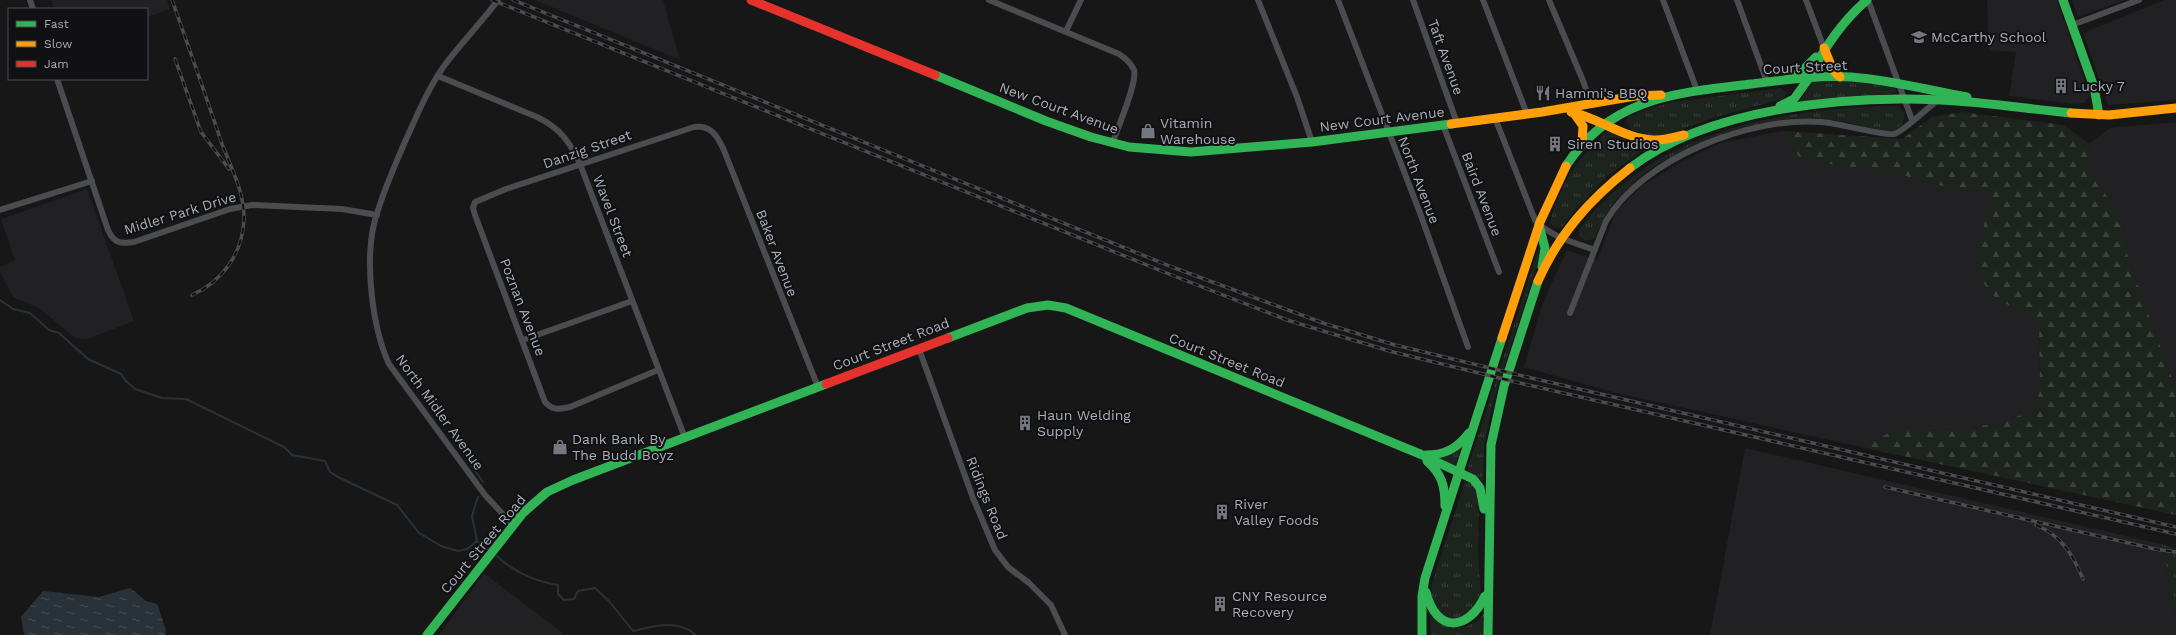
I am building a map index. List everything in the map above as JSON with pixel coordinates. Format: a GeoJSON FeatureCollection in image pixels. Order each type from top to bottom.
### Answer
{"type":"FeatureCollection","features":[{"type":"Feature","properties":{"kind":"main road","name":"New Court Avenue"},"geometry":{"type":"LineString","coordinates":[[752,0],[1040,119],[1112,144],[1129,148],[1191,152],[1312,142],[1542,112],[1635,96],[1666,95]]}},
{"type":"Feature","properties":{"kind":"main road"},"geometry":{"type":"LineString","coordinates":[[1794,99],[1795,90],[1786,80],[1802,71],[1824,48],[1844,20],[1867,0]]}},
{"type":"Feature","properties":{"kind":"main road"},"geometry":{"type":"LineString","coordinates":[[2063,0],[2098,100],[2099,115]]}},
{"type":"Feature","properties":{"kind":"main road"},"geometry":{"type":"LineString","coordinates":[[1824,48],[1833,70],[1840,77]]}},
{"type":"Feature","properties":{"kind":"main road"},"geometry":{"type":"LineString","coordinates":[[1760,114],[1787,104],[1794,99],[1809,78],[1824,48]]}},
{"type":"Feature","properties":{"kind":"main road","name":"Court Street"},"geometry":{"type":"LineString","coordinates":[[1475,423],[1539,225],[1557,180],[1582,143],[1592,132],[1636,105],[1666,95],[1697,90],[1786,80],[1840,77],[1898,84],[2010,106]]}},
{"type":"Feature","properties":{"kind":"main road","name":"Court Street"},"geometry":{"type":"LineString","coordinates":[[1689,134],[1760,114],[1816,104],[1872,100],[1904,99],[1937,101],[2010,106],[2099,115],[2176,108]]}},
{"type":"Feature","properties":{"kind":"main road","name":"New Court Avenue"},"geometry":{"type":"LineString","coordinates":[[1542,112],[1573,112],[1584,114],[1650,140],[1662,140],[1689,134]]}},
{"type":"Feature","properties":{"kind":"main road"},"geometry":{"type":"LineString","coordinates":[[1573,112],[1581,118],[1584,125],[1582,143]]}},
{"type":"Feature","properties":{"kind":"main road"},"geometry":{"type":"LineString","coordinates":[[1488,635],[1487,590],[1490,448],[1496,412],[1532,296],[1540,277],[1563,238],[1583,210],[1614,178],[1636,161],[1689,134]]}},
{"type":"Feature","properties":{"kind":"main road"},"geometry":{"type":"LineString","coordinates":[[1539,225],[1544,248],[1540,277]]}},
{"type":"Feature","properties":{"kind":"main road","name":"Court Street Road"},"geometry":{"type":"LineString","coordinates":[[427,635],[513,525],[540,498],[560,485],[1027,308],[1048,305],[1066,308],[1460,471],[1473,479],[1480,488],[1488,531]]}},
{"type":"Feature","properties":{"kind":"main road"},"geometry":{"type":"LineString","coordinates":[[1420,454],[1433,455],[1450,452],[1464,440],[1475,423]]}},
{"type":"Feature","properties":{"kind":"main road"},"geometry":{"type":"LineString","coordinates":[[1423,633],[1422,596],[1425,578],[1475,423]]}},
{"type":"Feature","properties":{"kind":"main road"},"geometry":{"type":"LineString","coordinates":[[1420,454],[1440,472],[1444,481],[1445,516]]}},
{"type":"Feature","properties":{"kind":"main road"},"geometry":{"type":"LineString","coordinates":[[1425,578],[1428,603],[1431,611],[1438,618],[1447,623],[1462,623],[1473,618],[1482,605],[1487,590]]}},
{"type":"Feature","properties":{"kind":"street","name":"North Midler Avenue"},"geometry":{"type":"LineString","coordinates":[[498,0],[438,76],[410,132],[385,190],[377,215],[370,255],[370,274],[377,323],[386,357],[397,376],[446,443],[486,495],[513,525]]}},
{"type":"Feature","properties":{"kind":"street"},"geometry":{"type":"LineString","coordinates":[[989,0],[1119,54],[1129,62],[1134,70],[1132,89],[1112,144]]}},
{"type":"Feature","properties":{"kind":"street"},"geometry":{"type":"LineString","coordinates":[[1066,32],[1081,0]]}},
{"type":"Feature","properties":{"kind":"street"},"geometry":{"type":"LineString","coordinates":[[1258,0],[1294,90],[1312,142]]}},
{"type":"Feature","properties":{"kind":"street","name":"North Avenue"},"geometry":{"type":"LineString","coordinates":[[1338,0],[1420,213],[1468,347]]}},
{"type":"Feature","properties":{"kind":"street","name":"Taft Avenue"},"geometry":{"type":"LineString","coordinates":[[1413,0],[1457,123]]}},
{"type":"Feature","properties":{"kind":"street"},"geometry":{"type":"LineString","coordinates":[[1483,0],[1526,114]]}},
{"type":"Feature","properties":{"kind":"street"},"geometry":{"type":"LineString","coordinates":[[1549,0],[1584,83],[1590,103]]}},
{"type":"Feature","properties":{"kind":"street"},"geometry":{"type":"LineString","coordinates":[[1663,0],[1697,90]]}},
{"type":"Feature","properties":{"kind":"street"},"geometry":{"type":"LineString","coordinates":[[1737,0],[1767,82]]}},
{"type":"Feature","properties":{"kind":"street"},"geometry":{"type":"LineString","coordinates":[[1806,0],[1824,48]]}},
{"type":"Feature","properties":{"kind":"street"},"geometry":{"type":"LineString","coordinates":[[1867,0],[1912,120]]}},
{"type":"Feature","properties":{"kind":"street"},"geometry":{"type":"LineString","coordinates":[[2072,25],[2139,0]]}},
{"type":"Feature","properties":{"kind":"street","name":"Wavel Street"},"geometry":{"type":"LineString","coordinates":[[438,76],[549,123],[567,138],[580,164],[685,438]]}},
{"type":"Feature","properties":{"kind":"street","name":"Midler Park Drive"},"geometry":{"type":"LineString","coordinates":[[57,80],[108,230],[116,242],[121,244],[134,242],[230,209],[252,205],[342,209],[377,215]]}},
{"type":"Feature","properties":{"kind":"street"},"geometry":{"type":"LineString","coordinates":[[1570,313],[1606,220],[1622,198],[1656,171],[1687,153],[1708,143],[1743,132],[1794,122],[1836,124],[1893,134],[1902,130],[1912,120],[1937,101]]}},
{"type":"Feature","properties":{"kind":"street"},"geometry":{"type":"LineString","coordinates":[[1495,118],[1530,210],[1539,225],[1563,238],[1595,250]]}},
{"type":"Feature","properties":{"kind":"street","name":"Baird Avenue"},"geometry":{"type":"LineString","coordinates":[[1443,125],[1499,272]]}},
{"type":"Feature","properties":{"kind":"street","name":"Danzig Street"},"geometry":{"type":"LineString","coordinates":[[474,205],[477,200],[506,189],[694,127],[706,127],[712,130]]}},
{"type":"Feature","properties":{"kind":"street","name":"Baker Avenue"},"geometry":{"type":"LineString","coordinates":[[712,130],[717,135],[723,148],[818,387]]}},
{"type":"Feature","properties":{"kind":"street"},"geometry":{"type":"LineString","coordinates":[[0,210],[92,181]]}},
{"type":"Feature","properties":{"kind":"street","name":"Poznan Avenue"},"geometry":{"type":"LineString","coordinates":[[474,205],[475,215],[546,402],[552,408],[560,409],[570,407],[658,370]]}},
{"type":"Feature","properties":{"kind":"street"},"geometry":{"type":"LineString","coordinates":[[523,340],[632,301]]}},
{"type":"Feature","properties":{"kind":"street","name":"Ridings Road"},"geometry":{"type":"LineString","coordinates":[[919,349],[973,498],[995,550],[1008,567],[1051,605],[1065,635]]}},
{"type":"Feature","properties":{"kind":"shaded area"},"geometry":{"type":"Polygon","coordinates":[[[51,0],[167,0],[170,9],[148,17],[148,8],[54,8],[51,0]]]}},
{"type":"Feature","properties":{"kind":"shaded area"},"geometry":{"type":"Polygon","coordinates":[[[535,0],[663,0],[680,60],[535,0]]]}},
{"type":"Feature","properties":{"kind":"shaded area"},"geometry":{"type":"Polygon","coordinates":[[[1987,0],[2057,0],[2090,96],[2084,103],[2074,104],[2009,96],[2016,52],[1989,50],[1987,0]]]}},
{"type":"Feature","properties":{"kind":"shaded area"},"geometry":{"type":"Polygon","coordinates":[[[2072,0],[2125,0],[2078,17],[2072,0]]]}},
{"type":"Feature","properties":{"kind":"shaded area"},"geometry":{"type":"Polygon","coordinates":[[[2164,0],[2176,0],[2176,100],[2108,105],[2083,33],[2164,0]]]}},
{"type":"Feature","properties":{"kind":"shaded area"},"geometry":{"type":"Polygon","coordinates":[[[2176,122],[2176,389],[2128,258],[2122,220],[2092,173],[2089,144],[2110,128],[2176,122]]]}},
{"type":"Feature","properties":{"kind":"shaded area"},"geometry":{"type":"Polygon","coordinates":[[[1782,131],[1801,160],[1895,173],[1957,190],[1992,191],[1975,271],[1992,295],[2039,323],[2040,390],[2036,409],[2002,423],[1936,431],[1901,427],[1861,447],[1612,392],[1524,367],[1542,305],[1567,250],[1597,260],[1616,212],[1643,185],[1683,161],[1720,143],[1782,131]]]}},
{"type":"Feature","properties":{"kind":"shaded area"},"geometry":{"type":"Polygon","coordinates":[[[87,189],[134,321],[88,339],[75,338],[39,308],[13,297],[0,272],[0,267],[15,260],[1,219],[87,189]]]}},
{"type":"Feature","properties":{"kind":"shaded area"},"geometry":{"type":"Polygon","coordinates":[[[1745,448],[2161,544],[2176,617],[2176,635],[1710,635],[1745,448]]]}},
{"type":"Feature","properties":{"kind":"shaded area"},"geometry":{"type":"Polygon","coordinates":[[[484,573],[565,635],[439,635],[484,573]]]}},
{"type":"Feature","properties":{"kind":"green space"},"geometry":{"type":"Polygon","coordinates":[[[1812,82],[1851,82],[1890,87],[1896,89],[1896,93],[1799,102],[1812,82]]]}},
{"type":"Feature","properties":{"kind":"green space"},"geometry":{"type":"Polygon","coordinates":[[[1781,88],[1787,93],[1783,99],[1719,116],[1666,135],[1649,136],[1632,130],[1627,123],[1627,118],[1641,111],[1673,102],[1781,88]]]}},
{"type":"Feature","properties":{"kind":"green space"},"geometry":{"type":"Polygon","coordinates":[[[1898,106],[1904,113],[1904,119],[1900,127],[1891,131],[1875,130],[1847,122],[1801,118],[1766,124],[1722,136],[1701,144],[1680,153],[1649,170],[1615,201],[1606,214],[1595,238],[1586,241],[1580,237],[1579,230],[1609,196],[1644,169],[1682,147],[1722,131],[1765,120],[1809,112],[1898,106]]]}},
{"type":"Feature","properties":{"kind":"green space"},"geometry":{"type":"Polygon","coordinates":[[[1962,112],[2064,125],[2089,144],[2092,173],[2122,220],[2128,258],[2176,389],[2176,515],[1861,447],[1901,427],[1936,431],[2002,423],[2035,409],[2040,390],[2039,324],[1992,295],[1975,271],[1991,191],[1957,190],[1895,173],[1801,160],[1782,131],[1902,139],[1932,117],[1962,112]]]}},
{"type":"Feature","properties":{"kind":"green space"},"geometry":{"type":"Polygon","coordinates":[[[1611,129],[1650,145],[1606,177],[1577,208],[1561,228],[1553,227],[1550,223],[1554,209],[1559,195],[1572,171],[1580,159],[1611,129]]]}},
{"type":"Feature","properties":{"kind":"green space"},"geometry":{"type":"Polygon","coordinates":[[[1540,244],[1539,259],[1493,401],[1484,446],[1483,486],[1475,475],[1467,470],[1540,244]]]}},
{"type":"Feature","properties":{"kind":"green space"},"geometry":{"type":"Polygon","coordinates":[[[1461,449],[1456,466],[1436,459],[1461,449]]]}},
{"type":"Feature","properties":{"kind":"green space"},"geometry":{"type":"Polygon","coordinates":[[[1466,478],[1471,481],[1479,496],[1478,554],[1481,597],[1470,616],[1449,619],[1435,606],[1432,598],[1431,587],[1466,478]]]}},
{"type":"Feature","properties":{"kind":"green space"},"geometry":{"type":"Polygon","coordinates":[[[2161,544],[2176,548],[2176,617],[2161,544]]]}},
{"type":"Feature","properties":{"kind":"green space"},"geometry":{"type":"Polygon","coordinates":[[[1484,613],[1484,635],[1431,635],[1430,616],[1444,625],[1458,628],[1472,624],[1484,613]]]}},
{"type":"Feature","properties":{"kind":"water"},"geometry":{"type":"Polygon","coordinates":[[[130,588],[146,601],[157,604],[166,630],[165,635],[24,635],[21,617],[43,591],[99,597],[130,588]]]}},
{"type":"Feature","properties":{"kind":"waterway"},"geometry":{"type":"LineString","coordinates":[[0,300],[13,309],[30,313],[49,330],[59,333],[88,359],[121,374],[135,389],[162,398],[186,399],[284,447],[292,455],[325,461],[330,472],[338,477],[397,505],[419,533],[441,546],[458,551],[467,549],[477,541],[489,550]]}},
{"type":"Feature","properties":{"kind":"waterway"},"geometry":{"type":"LineString","coordinates":[[471,465],[483,482]]}},
{"type":"Feature","properties":{"kind":"waterway"},"geometry":{"type":"LineString","coordinates":[[477,541],[472,516],[478,497]]}},
{"type":"Feature","properties":{"kind":"waterway"},"geometry":{"type":"LineString","coordinates":[[497,556],[510,567],[534,579],[558,585],[558,594],[564,600],[574,599],[578,591],[595,588],[609,601],[633,631],[658,626],[674,625],[689,630],[696,635]]}},
{"type":"Feature","properties":{"kind":"railway"},"geometry":{"type":"LineString","coordinates":[[172,0],[222,144],[237,181],[244,210],[244,220],[239,244],[229,265],[213,282],[192,295]]}},
{"type":"Feature","properties":{"kind":"railway"},"geometry":{"type":"LineString","coordinates":[[492,0],[1169,274],[1287,320],[1393,352],[1524,384],[2176,534]]}},
{"type":"Feature","properties":{"kind":"railway"},"geometry":{"type":"LineString","coordinates":[[513,0],[1172,267],[1326,324],[1395,345],[1527,377],[2176,527]]}},
{"type":"Feature","properties":{"kind":"railway"},"geometry":{"type":"LineString","coordinates":[[175,59],[201,132],[229,169]]}},
{"type":"Feature","properties":{"kind":"railway"},"geometry":{"type":"LineString","coordinates":[[1885,487],[2155,549],[2176,552]]}},
{"type":"Feature","properties":{"kind":"railway"},"geometry":{"type":"LineString","coordinates":[[2036,525],[2045,529],[2066,547],[2083,579]]}},
{"type":"Feature","properties":{"kind":"traffic: fast"},"geometry":{"type":"LineString","coordinates":[[1809,78],[1821,56],[1841,26],[1867,0]]}},
{"type":"Feature","properties":{"kind":"traffic: fast"},"geometry":{"type":"LineString","coordinates":[[2063,0],[2094,87],[2099,115]]}},
{"type":"Feature","properties":{"kind":"traffic: fast"},"geometry":{"type":"LineString","coordinates":[[1787,79],[1802,71],[1816,57]]}},
{"type":"Feature","properties":{"kind":"traffic: fast"},"geometry":{"type":"LineString","coordinates":[[935,75],[1046,121],[1091,137],[1129,147],[1191,152],[1312,142],[1451,124]]}},
{"type":"Feature","properties":{"kind":"traffic: fast"},"geometry":{"type":"LineString","coordinates":[[1566,166],[1584,143],[1603,125],[1624,112],[1647,102],[1697,91],[1814,77],[1851,77],[1880,80],[1967,97]]}},
{"type":"Feature","properties":{"kind":"traffic: fast"},"geometry":{"type":"LineString","coordinates":[[1780,106],[1794,99],[1809,78]]}},
{"type":"Feature","properties":{"kind":"traffic: fast"},"geometry":{"type":"LineString","coordinates":[[1630,168],[1662,148],[1698,131],[1737,119],[1821,103],[1863,100],[1941,100],[2071,113]]}},
{"type":"Feature","properties":{"kind":"traffic: fast"},"geometry":{"type":"LineString","coordinates":[[1539,225],[1545,248],[1542,267]]}},
{"type":"Feature","properties":{"kind":"traffic: fast"},"geometry":{"type":"LineString","coordinates":[[1488,635],[1491,445],[1504,386],[1538,281]]}},
{"type":"Feature","properties":{"kind":"traffic: fast"},"geometry":{"type":"LineString","coordinates":[[948,338],[1027,308],[1048,305],[1066,308],[1420,454]]}},
{"type":"Feature","properties":{"kind":"traffic: fast"},"geometry":{"type":"LineString","coordinates":[[1422,635],[1422,596],[1425,578],[1502,338]]}},
{"type":"Feature","properties":{"kind":"traffic: fast"},"geometry":{"type":"LineString","coordinates":[[427,635],[523,513],[547,492],[573,480],[826,384]]}},
{"type":"Feature","properties":{"kind":"traffic: fast"},"geometry":{"type":"LineString","coordinates":[[1426,455],[1439,454],[1456,447],[1469,433]]}},
{"type":"Feature","properties":{"kind":"traffic: fast"},"geometry":{"type":"LineString","coordinates":[[1420,454],[1473,479],[1480,488],[1484,509]]}},
{"type":"Feature","properties":{"kind":"traffic: fast"},"geometry":{"type":"LineString","coordinates":[[1427,461],[1442,481],[1445,506]]}},
{"type":"Feature","properties":{"kind":"traffic: fast"},"geometry":{"type":"LineString","coordinates":[[1426,592],[1437,615],[1445,621],[1453,623],[1470,616],[1478,608],[1485,596]]}},
{"type":"Feature","properties":{"kind":"traffic: slow"},"geometry":{"type":"LineString","coordinates":[[1824,48],[1833,70],[1840,77]]}},
{"type":"Feature","properties":{"kind":"traffic: slow"},"geometry":{"type":"LineString","coordinates":[[1451,124],[1542,112],[1635,96],[1661,95]]}},
{"type":"Feature","properties":{"kind":"traffic: slow"},"geometry":{"type":"LineString","coordinates":[[2071,113],[2109,115],[2176,108]]}},
{"type":"Feature","properties":{"kind":"traffic: slow"},"geometry":{"type":"LineString","coordinates":[[1571,112],[1643,139],[1661,140],[1684,135]]}},
{"type":"Feature","properties":{"kind":"traffic: slow"},"geometry":{"type":"LineString","coordinates":[[1573,112],[1583,126],[1582,143]]}},
{"type":"Feature","properties":{"kind":"traffic: slow"},"geometry":{"type":"LineString","coordinates":[[1502,338],[1540,222],[1566,166]]}},
{"type":"Feature","properties":{"kind":"traffic: slow"},"geometry":{"type":"LineString","coordinates":[[1538,281],[1546,264],[1577,218],[1602,192],[1630,168]]}},
{"type":"Feature","properties":{"kind":"traffic: jam"},"geometry":{"type":"LineString","coordinates":[[751,0],[935,75]]}},
{"type":"Feature","properties":{"kind":"traffic: jam"},"geometry":{"type":"LineString","coordinates":[[826,384],[948,338]]}},
{"type":"Feature","properties":{"kind":"place","name":"McCarthy School"},"geometry":{"type":"Point","coordinates":[1919,37]}},
{"type":"Feature","properties":{"kind":"place","name":"Lucky 7"},"geometry":{"type":"Point","coordinates":[2061,86]}},
{"type":"Feature","properties":{"kind":"place","name":"Hammi's BBQ"},"geometry":{"type":"Point","coordinates":[1543,93]}},
{"type":"Feature","properties":{"kind":"place","name":"Vitamin Warehouse"},"geometry":{"type":"Point","coordinates":[1148,131]}},
{"type":"Feature","properties":{"kind":"place","name":"Siren Studios"},"geometry":{"type":"Point","coordinates":[1555,144]}},
{"type":"Feature","properties":{"kind":"place","name":"Haun Welding Supply"},"geometry":{"type":"Point","coordinates":[1025,423]}},
{"type":"Feature","properties":{"kind":"place","name":"Dank Bank By The Budd Boyz"},"geometry":{"type":"Point","coordinates":[560,447]}},
{"type":"Feature","properties":{"kind":"place","name":"River Valley Foods"},"geometry":{"type":"Point","coordinates":[1222,512]}},
{"type":"Feature","properties":{"kind":"place","name":"CNY Resource Recovery"},"geometry":{"type":"Point","coordinates":[1220,604]}}]}
